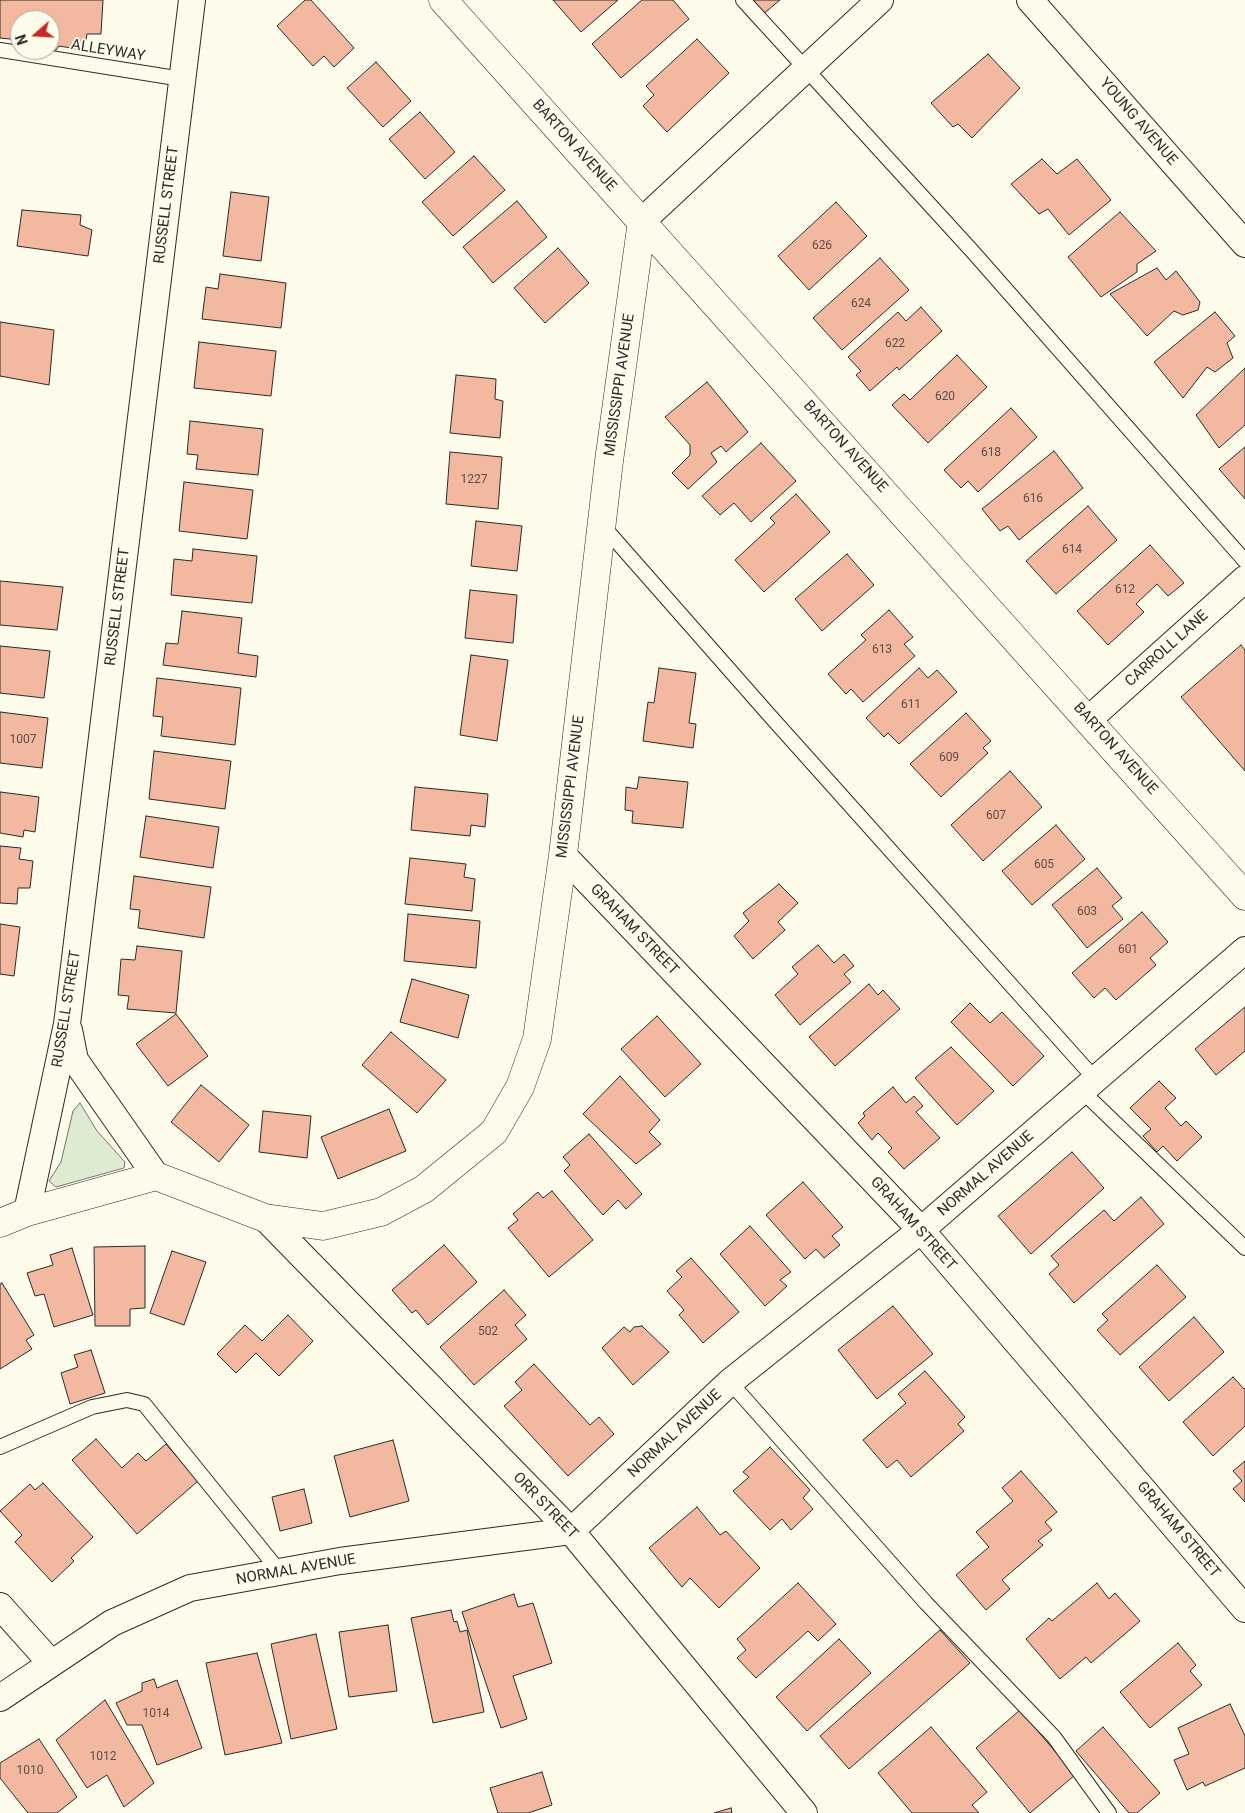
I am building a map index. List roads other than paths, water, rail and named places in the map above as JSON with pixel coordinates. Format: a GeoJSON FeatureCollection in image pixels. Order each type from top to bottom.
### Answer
{"type":"FeatureCollection","features":[{"type":"Feature","properties":{"kind":"street","name":"RUSSELL STREET"},"geometry":{"type":"LineString","coordinates":[[28,1212],[67,1024],[192,0]]}},
{"type":"Feature","properties":{"kind":"street","name":"BARTON AVENUE"},"geometry":{"type":"LineString","coordinates":[[443,0],[1245,896]]}},
{"type":"Feature","properties":{"kind":"street"},"geometry":{"type":"LineString","coordinates":[[642,221],[880,0]]}},
{"type":"Feature","properties":{"kind":"street","name":"YOUNG AVENUE"},"geometry":{"type":"LineString","coordinates":[[1030,0],[1245,244]]}},
{"type":"Feature","properties":{"kind":"street","name":"MISSISSIPPI AVENUE"},"geometry":{"type":"LineString","coordinates":[[156,1176],[265,1218],[323,1226],[381,1212],[424,1189],[494,1132],[520,1087],[537,1039],[563,855],[602,525],[642,221]]}},
{"type":"Feature","properties":{"kind":"street","name":"CARROLL LANE"},"geometry":{"type":"LineString","coordinates":[[1088,720],[1245,578]]}},
{"type":"Feature","properties":{"kind":"street","name":"GRAHAM STREET"},"geometry":{"type":"LineString","coordinates":[[563,855],[922,1230],[1245,1609]]}},
{"type":"Feature","properties":{"kind":"street","name":"NORMAL AVENUE"},"geometry":{"type":"LineString","coordinates":[[0,1698],[112,1623],[190,1588],[340,1561],[571,1531],[730,1382],[922,1230],[1245,950]]}},
{"type":"Feature","properties":{"kind":"street"},"geometry":{"type":"LineString","coordinates":[[0,1223],[28,1212],[156,1176],[75,1060],[67,1024]]}},
{"type":"Feature","properties":{"kind":"street","name":"ORR STREET"},"geometry":{"type":"LineString","coordinates":[[265,1218],[571,1531],[804,1813]]}},
{"type":"Feature","properties":{"kind":"street"},"geometry":{"type":"LineString","coordinates":[[0,1606],[51,1663]]}},
{"type":"Feature","properties":{"kind":"lane"},"geometry":{"type":"LineString","coordinates":[[743,0],[973,252],[1245,561]]}},
{"type":"Feature","properties":{"kind":"lane","name":"ALLEYWAY"},"geometry":{"type":"LineString","coordinates":[[0,50],[182,79]]}},
{"type":"Feature","properties":{"kind":"lane"},"geometry":{"type":"LineString","coordinates":[[602,525],[1089,1085],[1245,1248]]}},
{"type":"Feature","properties":{"kind":"lane"},"geometry":{"type":"LineString","coordinates":[[730,1382],[926,1603],[1054,1737],[1109,1813]]}},
{"type":"Feature","properties":{"kind":"lane"},"geometry":{"type":"LineString","coordinates":[[0,1447],[92,1407],[127,1400],[144,1404],[280,1572]]}}]}
